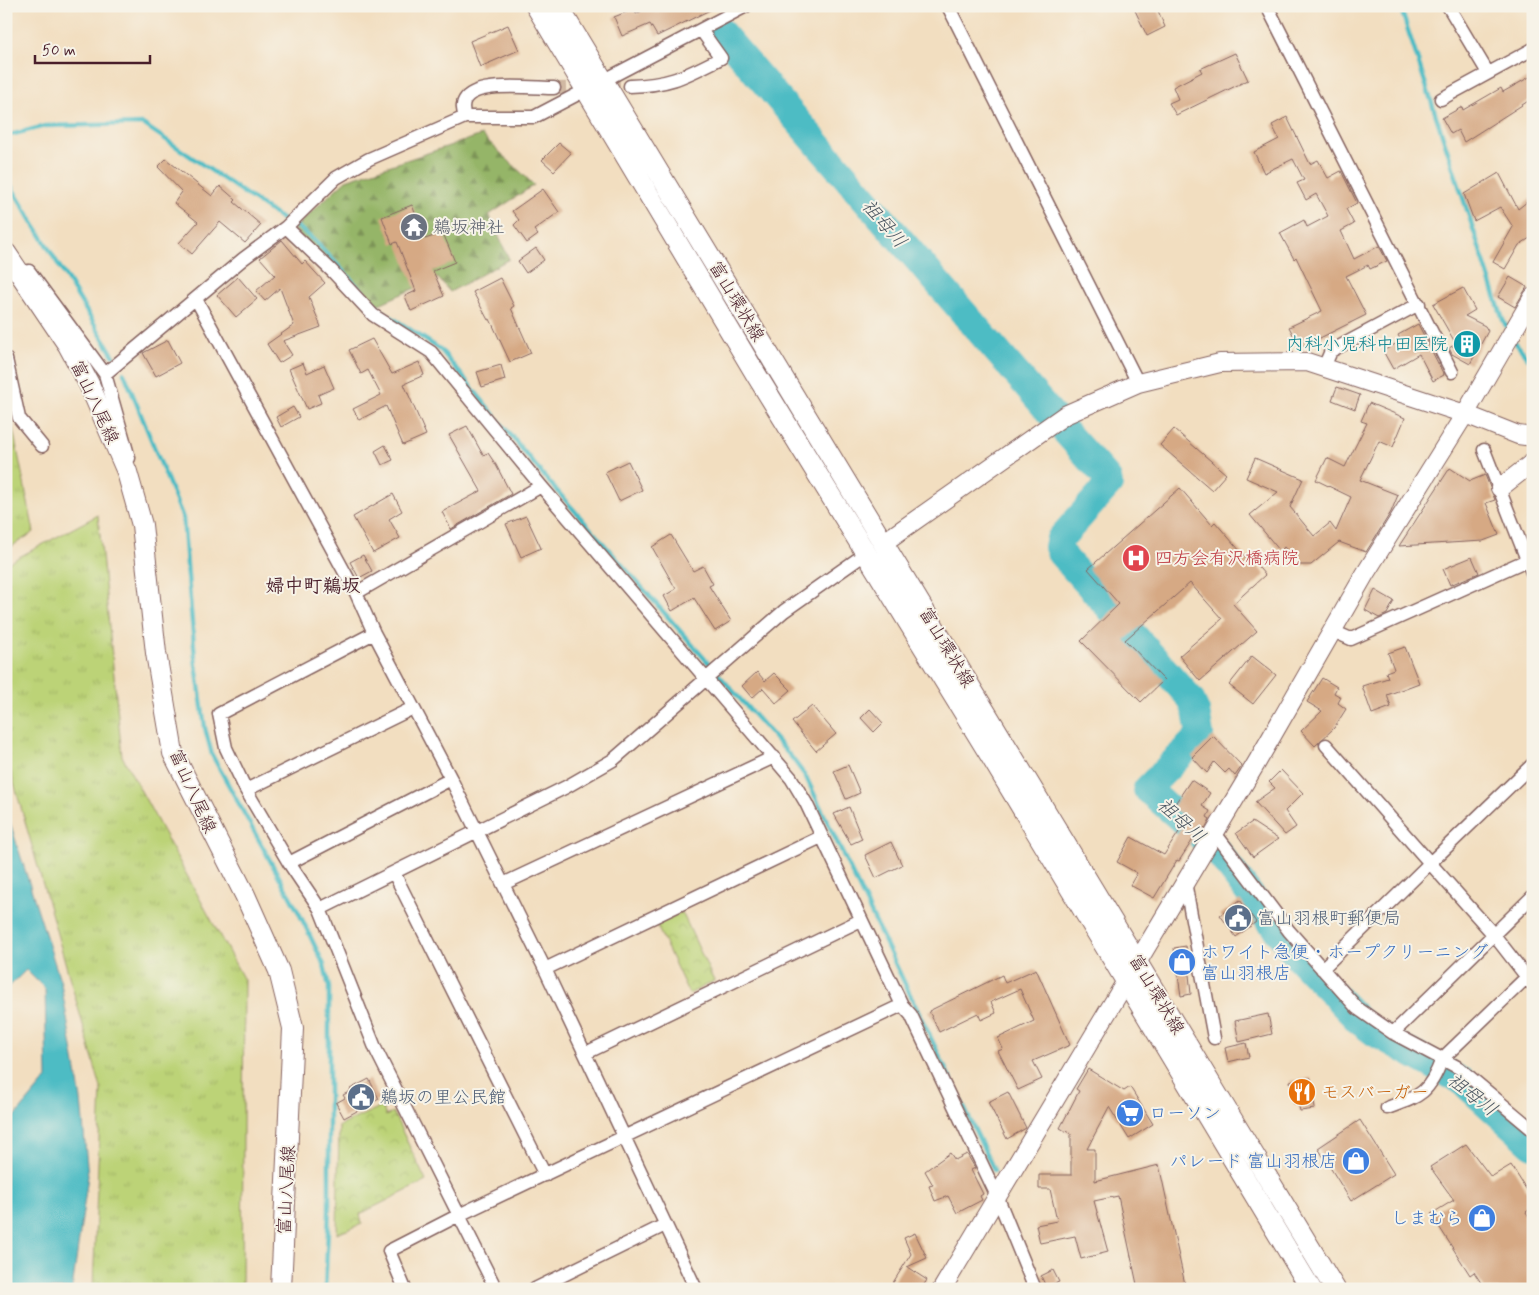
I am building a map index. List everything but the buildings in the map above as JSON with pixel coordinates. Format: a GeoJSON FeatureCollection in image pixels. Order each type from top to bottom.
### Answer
{"type":"FeatureCollection","features":[{"type":"Feature","properties":{"kind":"main road","name":"富山環状線"},"geometry":{"type":"LineString","coordinates":[[536,6],[865,554],[990,755],[1312,1289]]}},
{"type":"Feature","properties":{"kind":"main road","name":"富山環状線"},"geometry":{"type":"LineString","coordinates":[[558,6],[1335,1289]]}},
{"type":"Feature","properties":{"kind":"main road","name":"富山八尾線"},"geometry":{"type":"LineString","coordinates":[[6,253],[68,345],[89,384],[127,472],[142,525],[156,653],[173,753],[245,895],[279,971],[293,1028],[281,1289]]}},
{"type":"Feature","properties":{"kind":"street"},"geometry":{"type":"LineString","coordinates":[[105,374],[243,259],[289,225],[336,178],[369,159],[465,117],[534,117],[746,6]]}},
{"type":"Feature","properties":{"kind":"street"},"geometry":{"type":"LineString","coordinates":[[948,6],[1138,383]]}},
{"type":"Feature","properties":{"kind":"street"},"geometry":{"type":"LineString","coordinates":[[1267,6],[1452,372]]}},
{"type":"Feature","properties":{"kind":"street"},"geometry":{"type":"LineString","coordinates":[[1448,6],[1488,72]]}},
{"type":"Feature","properties":{"kind":"street"},"geometry":{"type":"LineString","coordinates":[[630,86],[658,85],[672,82],[721,58],[701,30]]}},
{"type":"Feature","properties":{"kind":"street"},"geometry":{"type":"LineString","coordinates":[[1441,99],[1488,72],[1533,50]]}},
{"type":"Feature","properties":{"kind":"street"},"geometry":{"type":"LineString","coordinates":[[465,117],[463,107],[466,98],[493,87],[554,88]]}},
{"type":"Feature","properties":{"kind":"street"},"geometry":{"type":"LineString","coordinates":[[289,225],[373,315],[431,352],[541,486],[791,778],[806,803],[902,1005],[911,1015],[997,1196],[1036,1289]]}},
{"type":"Feature","properties":{"kind":"street"},"geometry":{"type":"LineString","coordinates":[[6,248],[28,269],[105,374],[139,499],[142,525]]}},
{"type":"Feature","properties":{"kind":"street"},"geometry":{"type":"LineString","coordinates":[[942,1289],[1533,297]]}},
{"type":"Feature","properties":{"kind":"street"},"geometry":{"type":"LineString","coordinates":[[196,299],[356,593],[374,633],[451,779],[586,1053],[696,1289]]}},
{"type":"Feature","properties":{"kind":"street"},"geometry":{"type":"LineString","coordinates":[[1324,367],[1331,351],[1419,304]]}},
{"type":"Feature","properties":{"kind":"street"},"geometry":{"type":"LineString","coordinates":[[6,359],[19,418],[42,446]]}},
{"type":"Feature","properties":{"kind":"street"},"geometry":{"type":"LineString","coordinates":[[883,543],[1065,415],[1138,383],[1220,363],[1307,362],[1465,414],[1518,435],[1533,436]]}},
{"type":"Feature","properties":{"kind":"street"},"geometry":{"type":"LineString","coordinates":[[1484,450],[1533,575]]}},
{"type":"Feature","properties":{"kind":"street"},"geometry":{"type":"LineString","coordinates":[[1500,488],[1533,462]]}},
{"type":"Feature","properties":{"kind":"street"},"geometry":{"type":"LineString","coordinates":[[356,593],[541,486]]}},
{"type":"Feature","properties":{"kind":"street"},"geometry":{"type":"LineString","coordinates":[[320,909],[566,788],[614,760],[784,610],[865,554]]}},
{"type":"Feature","properties":{"kind":"street"},"geometry":{"type":"LineString","coordinates":[[1333,631],[1351,640],[1527,560]]}},
{"type":"Feature","properties":{"kind":"street"},"geometry":{"type":"LineString","coordinates":[[374,633],[218,714],[226,748],[246,790],[289,863],[320,909],[376,1050],[496,1289]]}},
{"type":"Feature","properties":{"kind":"street"},"geometry":{"type":"LineString","coordinates":[[246,790],[413,708]]}},
{"type":"Feature","properties":{"kind":"street"},"geometry":{"type":"LineString","coordinates":[[1326,745],[1531,978],[1442,1059],[1435,1077],[1418,1096],[1387,1108]]}},
{"type":"Feature","properties":{"kind":"street"},"geometry":{"type":"LineString","coordinates":[[503,884],[774,757]]}},
{"type":"Feature","properties":{"kind":"street"},"geometry":{"type":"LineString","coordinates":[[1322,969],[1533,764]]}},
{"type":"Feature","properties":{"kind":"street"},"geometry":{"type":"LineString","coordinates":[[289,863],[451,779]]}},
{"type":"Feature","properties":{"kind":"street"},"geometry":{"type":"LineString","coordinates":[[1215,833],[1288,931],[1357,1008],[1393,1033],[1459,1068],[1533,1130]]}},
{"type":"Feature","properties":{"kind":"street"},"geometry":{"type":"LineString","coordinates":[[545,968],[821,837]]}},
{"type":"Feature","properties":{"kind":"street"},"geometry":{"type":"LineString","coordinates":[[394,873],[545,1175]]}},
{"type":"Feature","properties":{"kind":"street"},"geometry":{"type":"LineString","coordinates":[[1185,882],[1214,1038]]}},
{"type":"Feature","properties":{"kind":"street"},"geometry":{"type":"LineString","coordinates":[[1393,1033],[1533,896]]}},
{"type":"Feature","properties":{"kind":"street"},"geometry":{"type":"LineString","coordinates":[[586,1053],[861,920]]}},
{"type":"Feature","properties":{"kind":"street"},"geometry":{"type":"LineString","coordinates":[[405,1289],[389,1250],[902,1005]]}},
{"type":"Feature","properties":{"kind":"street"},"geometry":{"type":"LineString","coordinates":[[535,1289],[665,1225]]}},
{"type":"Feature","properties":{"kind":"green space"},"geometry":{"type":"Polygon","coordinates":[[[482,135],[534,185],[489,215],[509,259],[450,292],[438,278],[377,305],[293,229],[346,180],[482,135]]]}},
{"type":"Feature","properties":{"kind":"green space"},"geometry":{"type":"Polygon","coordinates":[[[6,395],[34,532],[6,550],[6,395]]]}},
{"type":"Feature","properties":{"kind":"green space"},"geometry":{"type":"Polygon","coordinates":[[[98,515],[122,756],[244,980],[242,1289],[93,1289],[101,1088],[6,755],[6,564],[98,515]]]}},
{"type":"Feature","properties":{"kind":"green space"},"geometry":{"type":"Polygon","coordinates":[[[682,912],[714,981],[689,994],[656,924],[682,912]]]}},
{"type":"Feature","properties":{"kind":"green space"},"geometry":{"type":"Polygon","coordinates":[[[382,1106],[386,1116],[393,1112],[426,1181],[360,1214],[362,1224],[337,1234],[339,1126],[382,1106]]]}},
{"type":"Feature","properties":{"kind":"water"},"geometry":{"type":"Polygon","coordinates":[[[6,810],[61,983],[81,1100],[88,1176],[72,1289],[6,1289],[6,1127],[47,1078],[45,989],[26,970],[6,990],[6,810]]]}},
{"type":"Feature","properties":{"kind":"waterway"},"geometry":{"type":"LineString","coordinates":[[1400,6],[1503,320],[1508,330]]}},
{"type":"Feature","properties":{"kind":"waterway","name":"祖母川"},"geometry":{"type":"LineString","coordinates":[[719,30],[1052,415]]}},
{"type":"Feature","properties":{"kind":"waterway"},"geometry":{"type":"LineString","coordinates":[[6,136],[45,126],[143,124],[282,219],[298,227],[317,243],[379,309],[441,350],[544,476],[792,758],[806,777],[994,1170]]}},
{"type":"Feature","properties":{"kind":"waterway"},"geometry":{"type":"LineString","coordinates":[[6,178],[113,355]]}},
{"type":"Feature","properties":{"kind":"waterway"},"geometry":{"type":"LineString","coordinates":[[1514,341],[1533,364]]}},
{"type":"Feature","properties":{"kind":"waterway"},"geometry":{"type":"LineString","coordinates":[[124,373],[183,518],[195,658],[205,728],[212,755],[299,913],[324,965],[329,987],[329,1211],[325,1289]]}},
{"type":"Feature","properties":{"kind":"waterway","name":"祖母川"},"geometry":{"type":"LineString","coordinates":[[1063,429],[1108,479],[1109,484],[1060,539],[1058,547],[1061,554],[1190,698],[1196,711],[1200,735],[1147,789],[1217,851],[1295,954],[1359,1021],[1375,1033],[1463,1082],[1533,1145]]}},
{"type":"Feature","properties":{"kind":"tunnel"},"geometry":{"type":"LineString","coordinates":[[554,88],[630,86]]}},
{"type":"Feature","properties":{"kind":"place","name":"鵜坂神社"},"geometry":{"type":"Point","coordinates":[414,227]}},
{"type":"Feature","properties":{"kind":"place","name":"内科小児科中田医院"},"geometry":{"type":"Point","coordinates":[1467,344]}},
{"type":"Feature","properties":{"kind":"place","name":"四方会有沢橋病院"},"geometry":{"type":"Point","coordinates":[1136,558]}},
{"type":"Feature","properties":{"kind":"place","name":"富山羽根町郵便局"},"geometry":{"type":"Point","coordinates":[1238,918]}},
{"type":"Feature","properties":{"kind":"place","name":"ホワイト急便・ホープクリーニング 富山羽根店"},"geometry":{"type":"Point","coordinates":[1182,962]}},
{"type":"Feature","properties":{"kind":"place","name":"モスバーガー"},"geometry":{"type":"Point","coordinates":[1302,1092]}},
{"type":"Feature","properties":{"kind":"place","name":"鵜坂の里公民館"},"geometry":{"type":"Point","coordinates":[361,1097]}},
{"type":"Feature","properties":{"kind":"place","name":"ローソン"},"geometry":{"type":"Point","coordinates":[1130,1113]}},
{"type":"Feature","properties":{"kind":"place","name":"パレード 富山羽根店"},"geometry":{"type":"Point","coordinates":[1356,1161]}},
{"type":"Feature","properties":{"kind":"place","name":"しまむら"},"geometry":{"type":"Point","coordinates":[1482,1218]}},
{"type":"Feature","properties":{"kind":"district","name":"婦中町鵜坂"},"geometry":{"type":"Point","coordinates":[313,585]}}]}
